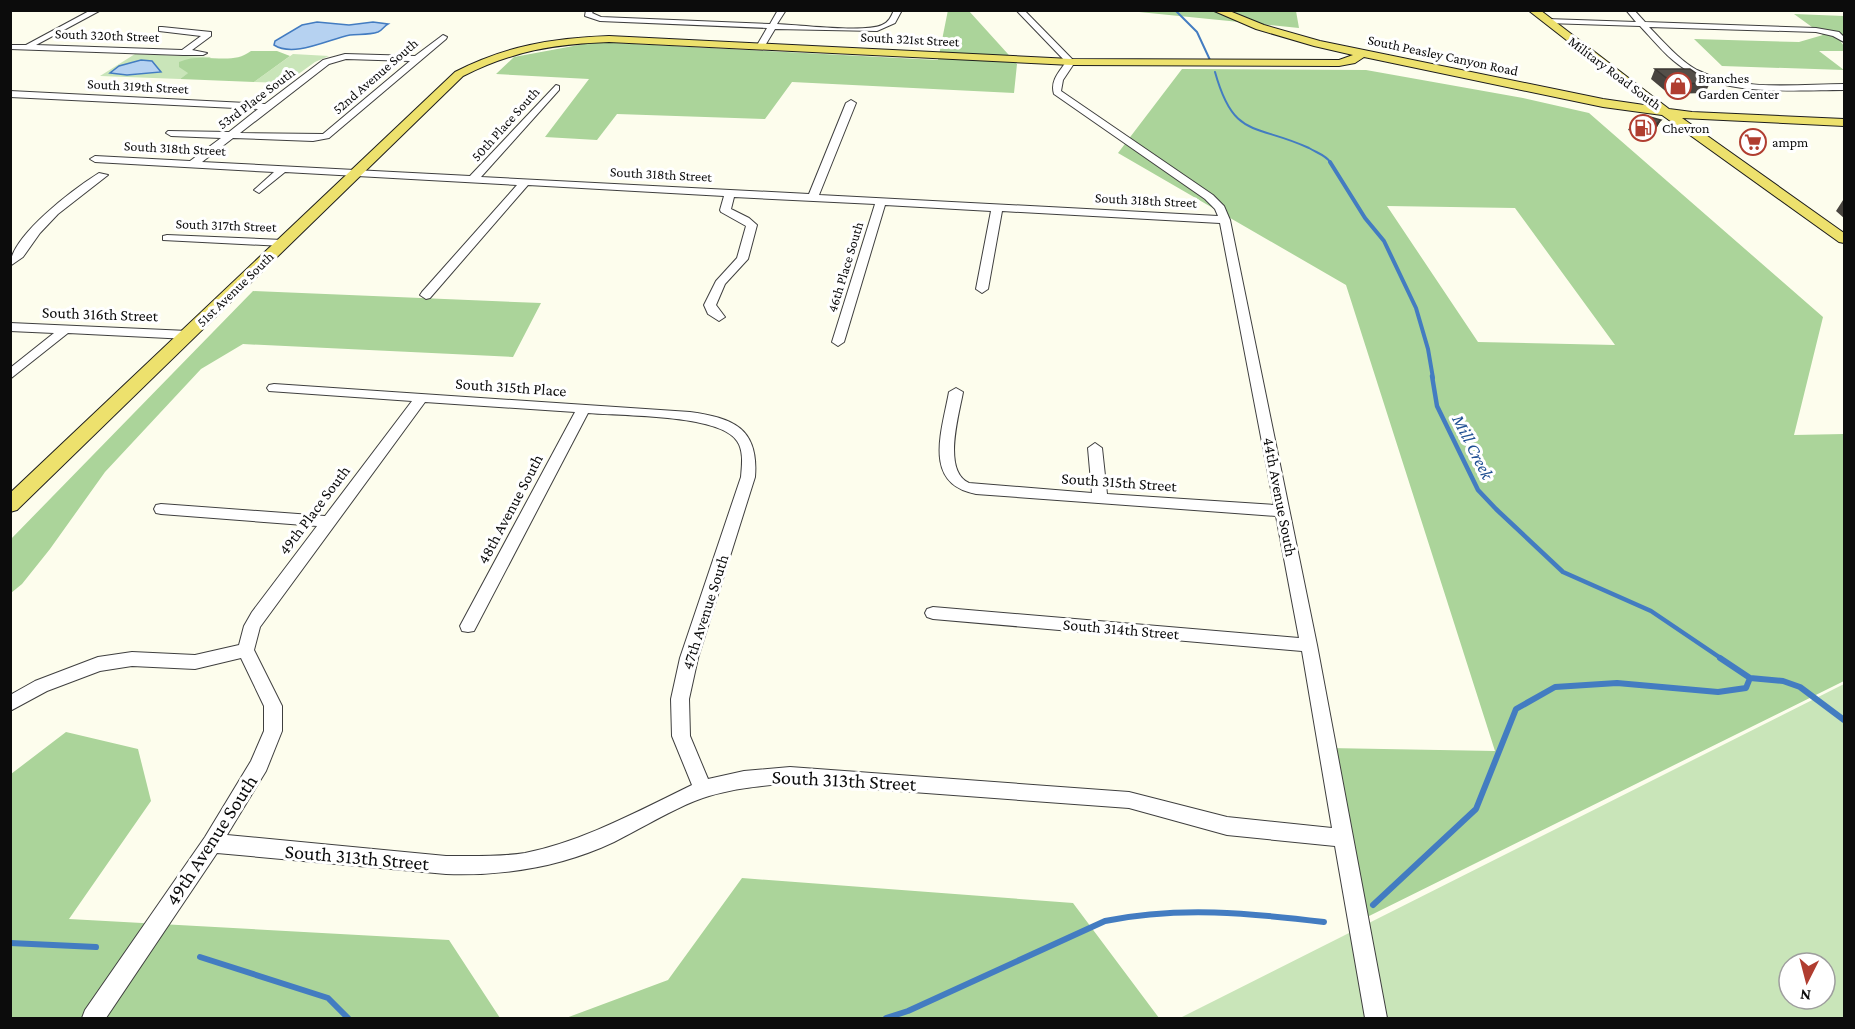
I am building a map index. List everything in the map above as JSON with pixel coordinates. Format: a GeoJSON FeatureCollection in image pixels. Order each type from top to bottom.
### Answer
{"type":"FeatureCollection","features":[{"type":"Feature","properties":{"kind":"main road","name":"South Peasley Canyon Road"},"geometry":{"type":"LineString","coordinates":[[1217,10],[1260,27],[1363,53],[1606,104],[1668,114]]}},
{"type":"Feature","properties":{"kind":"main road","name":"Military Road South"},"geometry":{"type":"LineString","coordinates":[[1533,10],[1668,114],[1845,239]]}},
{"type":"Feature","properties":{"kind":"main road","name":"South 321st Street"},"geometry":{"type":"LineString","coordinates":[[459,74],[503,52],[556,41],[609,39],[1136,64],[1339,63],[1351,61],[1363,53]]}},
{"type":"Feature","properties":{"kind":"main road","name":"51st Avenue South"},"geometry":{"type":"LineString","coordinates":[[10,505],[459,74]]}},
{"type":"Feature","properties":{"kind":"main road"},"geometry":{"type":"LineString","coordinates":[[1606,104],[1623,102],[1629,98],[1627,82]]}},
{"type":"Feature","properties":{"kind":"main road"},"geometry":{"type":"LineString","coordinates":[[1668,114],[1845,122]]}},
{"type":"Feature","properties":{"kind":"street"},"geometry":{"type":"LineString","coordinates":[[10,56],[98,10]]}},
{"type":"Feature","properties":{"kind":"street"},"geometry":{"type":"LineString","coordinates":[[675,22],[683,10]]}},
{"type":"Feature","properties":{"kind":"street"},"geometry":{"type":"LineString","coordinates":[[760,47],[783,10]]}},
{"type":"Feature","properties":{"kind":"street"},"geometry":{"type":"LineString","coordinates":[[589,12],[600,19],[858,30],[884,27],[895,21],[898,10]]}},
{"type":"Feature","properties":{"kind":"street"},"geometry":{"type":"LineString","coordinates":[[1019,10],[1071,62]]}},
{"type":"Feature","properties":{"kind":"street"},"geometry":{"type":"LineString","coordinates":[[1629,10],[1695,72],[1711,78],[1736,83],[1845,87]]}},
{"type":"Feature","properties":{"kind":"street"},"geometry":{"type":"LineString","coordinates":[[1547,21],[1806,29],[1829,32],[1845,40]]}},
{"type":"Feature","properties":{"kind":"street"},"geometry":{"type":"LineString","coordinates":[[162,29],[208,34],[183,53]]}},
{"type":"Feature","properties":{"kind":"street","name":"52nd Avenue South"},"geometry":{"type":"LineString","coordinates":[[229,135],[313,138],[326,136],[443,37]]}},
{"type":"Feature","properties":{"kind":"street","name":"South 320th Street"},"geometry":{"type":"LineString","coordinates":[[10,47],[203,53]]}},
{"type":"Feature","properties":{"kind":"street","name":"53rd Place South"},"geometry":{"type":"LineString","coordinates":[[193,164],[326,62],[338,57],[418,58]]}},
{"type":"Feature","properties":{"kind":"street","name":"44th Avenue South"},"geometry":{"type":"LineString","coordinates":[[1071,62],[1055,86],[1057,92],[1209,197],[1220,208],[1225,220],[1309,645],[1376,1018]]}},
{"type":"Feature","properties":{"kind":"street","name":"50th Place South"},"geometry":{"type":"LineString","coordinates":[[474,178],[556,88]]}},
{"type":"Feature","properties":{"kind":"street","name":"South 319th Street"},"geometry":{"type":"LineString","coordinates":[[10,94],[265,107]]}},
{"type":"Feature","properties":{"kind":"street"},"geometry":{"type":"LineString","coordinates":[[813,197],[851,103]]}},
{"type":"Feature","properties":{"kind":"street"},"geometry":{"type":"LineString","coordinates":[[171,133],[229,135]]}},
{"type":"Feature","properties":{"kind":"street","name":"South 318th Street"},"geometry":{"type":"LineString","coordinates":[[94,159],[1225,220]]}},
{"type":"Feature","properties":{"kind":"street"},"geometry":{"type":"LineString","coordinates":[[259,190],[284,168]]}},
{"type":"Feature","properties":{"kind":"street"},"geometry":{"type":"LineString","coordinates":[[10,263],[21,256],[38,228],[83,187],[103,175]]}},
{"type":"Feature","properties":{"kind":"street"},"geometry":{"type":"LineString","coordinates":[[426,295],[526,182]]}},
{"type":"Feature","properties":{"kind":"street"},"geometry":{"type":"LineString","coordinates":[[719,317],[712,311],[710,305],[720,283],[742,260],[752,225],[747,220],[732,215],[726,210],[730,192]]}},
{"type":"Feature","properties":{"kind":"street","name":"46th Place South"},"geometry":{"type":"LineString","coordinates":[[838,342],[881,201]]}},
{"type":"Feature","properties":{"kind":"street"},"geometry":{"type":"LineString","coordinates":[[982,289],[997,207]]}},
{"type":"Feature","properties":{"kind":"street","name":"South 317th Street"},"geometry":{"type":"LineString","coordinates":[[167,238],[283,243]]}},
{"type":"Feature","properties":{"kind":"street","name":"South 316th Street"},"geometry":{"type":"LineString","coordinates":[[10,327],[188,334]]}},
{"type":"Feature","properties":{"kind":"street"},"geometry":{"type":"LineString","coordinates":[[10,375],[65,330]]}},
{"type":"Feature","properties":{"kind":"street","name":"South 315th Place"},"geometry":{"type":"LineString","coordinates":[[274,388],[708,418],[720,422],[741,436]]}},
{"type":"Feature","properties":{"kind":"street","name":"South 315th Street"},"geometry":{"type":"LineString","coordinates":[[956,392],[947,461],[949,473],[955,482],[988,490],[1283,512]]}},
{"type":"Feature","properties":{"kind":"street","name":"49th Place South"},"geometry":{"type":"LineString","coordinates":[[246,650],[252,626],[421,398]]}},
{"type":"Feature","properties":{"kind":"street","name":"48th Avenue South"},"geometry":{"type":"LineString","coordinates":[[468,626],[584,409]]}},
{"type":"Feature","properties":{"kind":"street","name":"47th Avenue South"},"geometry":{"type":"LineString","coordinates":[[703,789],[681,736],[680,699],[694,641],[748,477],[751,459],[741,436]]}},
{"type":"Feature","properties":{"kind":"street"},"geometry":{"type":"LineString","coordinates":[[1095,448],[1100,498]]}},
{"type":"Feature","properties":{"kind":"street"},"geometry":{"type":"LineString","coordinates":[[161,509],[327,522]]}},
{"type":"Feature","properties":{"kind":"street","name":"South 314th Street"},"geometry":{"type":"LineString","coordinates":[[933,613],[1309,645]]}},
{"type":"Feature","properties":{"kind":"street"},"geometry":{"type":"LineString","coordinates":[[10,704],[41,686],[98,664],[132,658],[195,662],[246,650]]}},
{"type":"Feature","properties":{"kind":"street","name":"49th Avenue South"},"geometry":{"type":"LineString","coordinates":[[93,1018],[212,843],[259,765],[273,731],[273,706],[246,650]]}},
{"type":"Feature","properties":{"kind":"street","name":"South 313th Street"},"geometry":{"type":"LineString","coordinates":[[212,843],[446,865],[482,866],[524,862],[604,837],[703,789],[766,776],[832,777],[1129,800],[1227,826],[1344,838]]}},
{"type":"Feature","properties":{"kind":"green space"},"geometry":{"type":"Polygon","coordinates":[[[948,10],[969,11],[1017,64],[1014,93],[792,82],[765,119],[617,114],[597,140],[545,137],[589,79],[496,74],[514,57],[595,42],[938,60],[948,10]]]}},
{"type":"Feature","properties":{"kind":"green space"},"geometry":{"type":"Polygon","coordinates":[[[1129,11],[1296,11],[1299,28],[1129,11]]]}},
{"type":"Feature","properties":{"kind":"green space"},"geometry":{"type":"Polygon","coordinates":[[[1794,14],[1844,16],[1844,42],[1841,42],[1844,51],[1819,51],[1844,70],[1722,66],[1694,39],[1799,42],[1823,35],[1794,14]]]}},
{"type":"Feature","properties":{"kind":"green space"},"geometry":{"type":"Polygon","coordinates":[[[251,51],[277,51],[290,56],[254,82],[180,79],[188,73],[179,67],[179,62],[198,58],[234,58],[251,51]]]}},
{"type":"Feature","properties":{"kind":"green space"},"geometry":{"type":"Polygon","coordinates":[[[135,54],[211,57],[180,79],[100,76],[135,54]]]}},
{"type":"Feature","properties":{"kind":"green space"},"geometry":{"type":"Polygon","coordinates":[[[293,54],[329,56],[315,62],[286,83],[254,82],[293,54]]]}},
{"type":"Feature","properties":{"kind":"green space"},"geometry":{"type":"Polygon","coordinates":[[[1182,69],[1366,70],[1523,98],[1589,113],[1823,317],[1794,435],[1844,434],[1844,681],[1359,921],[1328,748],[1495,751],[1346,285],[1118,153],[1182,69]],[[1387,206],[1478,342],[1615,345],[1515,208],[1387,206]]]}},
{"type":"Feature","properties":{"kind":"green space"},"geometry":{"type":"Polygon","coordinates":[[[253,291],[541,303],[513,357],[243,344],[201,369],[105,472],[50,549],[22,584],[11,593],[11,539],[253,291]]]}},
{"type":"Feature","properties":{"kind":"green space"},"geometry":{"type":"Polygon","coordinates":[[[1844,684],[1844,1018],[1180,1018],[1844,684]]]}},
{"type":"Feature","properties":{"kind":"green space"},"geometry":{"type":"Polygon","coordinates":[[[66,732],[138,749],[151,801],[69,919],[449,940],[500,1018],[11,1018],[11,774],[66,732]]]}},
{"type":"Feature","properties":{"kind":"green space"},"geometry":{"type":"Polygon","coordinates":[[[742,878],[1073,903],[1159,1018],[566,1018],[668,980],[742,878]]]}},
{"type":"Feature","properties":{"kind":"water"},"geometry":{"type":"Polygon","coordinates":[[[317,22],[349,25],[373,22],[388,24],[378,32],[350,35],[301,49],[274,45],[275,41],[302,25],[317,22]]]}},
{"type":"Feature","properties":{"kind":"water"},"geometry":{"type":"Polygon","coordinates":[[[141,60],[152,61],[161,72],[127,75],[110,73],[119,66],[141,60]]]}},
{"type":"Feature","properties":{"kind":"building"},"geometry":{"type":"Polygon","coordinates":[[[1655,69],[1690,69],[1710,83],[1674,84],[1655,69]]]}},
{"type":"Feature","properties":{"kind":"building"},"geometry":{"type":"Polygon","coordinates":[[[1643,115],[1661,120],[1650,129],[1632,123],[1643,115]]]}},
{"type":"Feature","properties":{"kind":"waterway","name":"Mill Creek"},"geometry":{"type":"LineString","coordinates":[[1175,10],[1197,32],[1210,60]]}},
{"type":"Feature","properties":{"kind":"waterway","name":"Mill Creek"},"geometry":{"type":"LineString","coordinates":[[1215,72],[1222,94],[1230,109],[1239,119],[1261,131],[1309,148],[1324,156],[1331,163]]}},
{"type":"Feature","properties":{"kind":"waterway","name":"Mill Creek"},"geometry":{"type":"LineString","coordinates":[[1330,162],[1365,218],[1384,241],[1416,308],[1428,349],[1433,378]]}},
{"type":"Feature","properties":{"kind":"waterway","name":"Mill Creek"},"geometry":{"type":"LineString","coordinates":[[1432,376],[1437,406],[1478,490],[1496,509],[1563,572],[1651,611],[1722,659]]}},
{"type":"Feature","properties":{"kind":"waterway","name":"Mill Creek"},"geometry":{"type":"LineString","coordinates":[[1720,658],[1750,678]]}},
{"type":"Feature","properties":{"kind":"waterway"},"geometry":{"type":"LineString","coordinates":[[1373,905],[1476,809],[1516,709],[1555,687],[1617,683],[1718,692],[1746,688],[1750,678]]}},
{"type":"Feature","properties":{"kind":"waterway","name":"Mill Creek"},"geometry":{"type":"LineString","coordinates":[[1750,678],[1783,681],[1800,687],[1844,720]]}},
{"type":"Feature","properties":{"kind":"waterway"},"geometry":{"type":"LineString","coordinates":[[886,1018],[908,1011],[1105,921],[1133,916],[1214,912],[1324,922]]}},
{"type":"Feature","properties":{"kind":"waterway"},"geometry":{"type":"LineString","coordinates":[[10,943],[96,947]]}},
{"type":"Feature","properties":{"kind":"waterway"},"geometry":{"type":"LineString","coordinates":[[200,957],[328,998],[348,1018]]}},
{"type":"Feature","properties":{"kind":"place","name":"Branches Garden Center"},"geometry":{"type":"Point","coordinates":[1678,86]}},
{"type":"Feature","properties":{"kind":"place","name":"Chevron"},"geometry":{"type":"Point","coordinates":[1643,128]}},
{"type":"Feature","properties":{"kind":"place","name":"ampm"},"geometry":{"type":"Point","coordinates":[1753,142]}}]}
